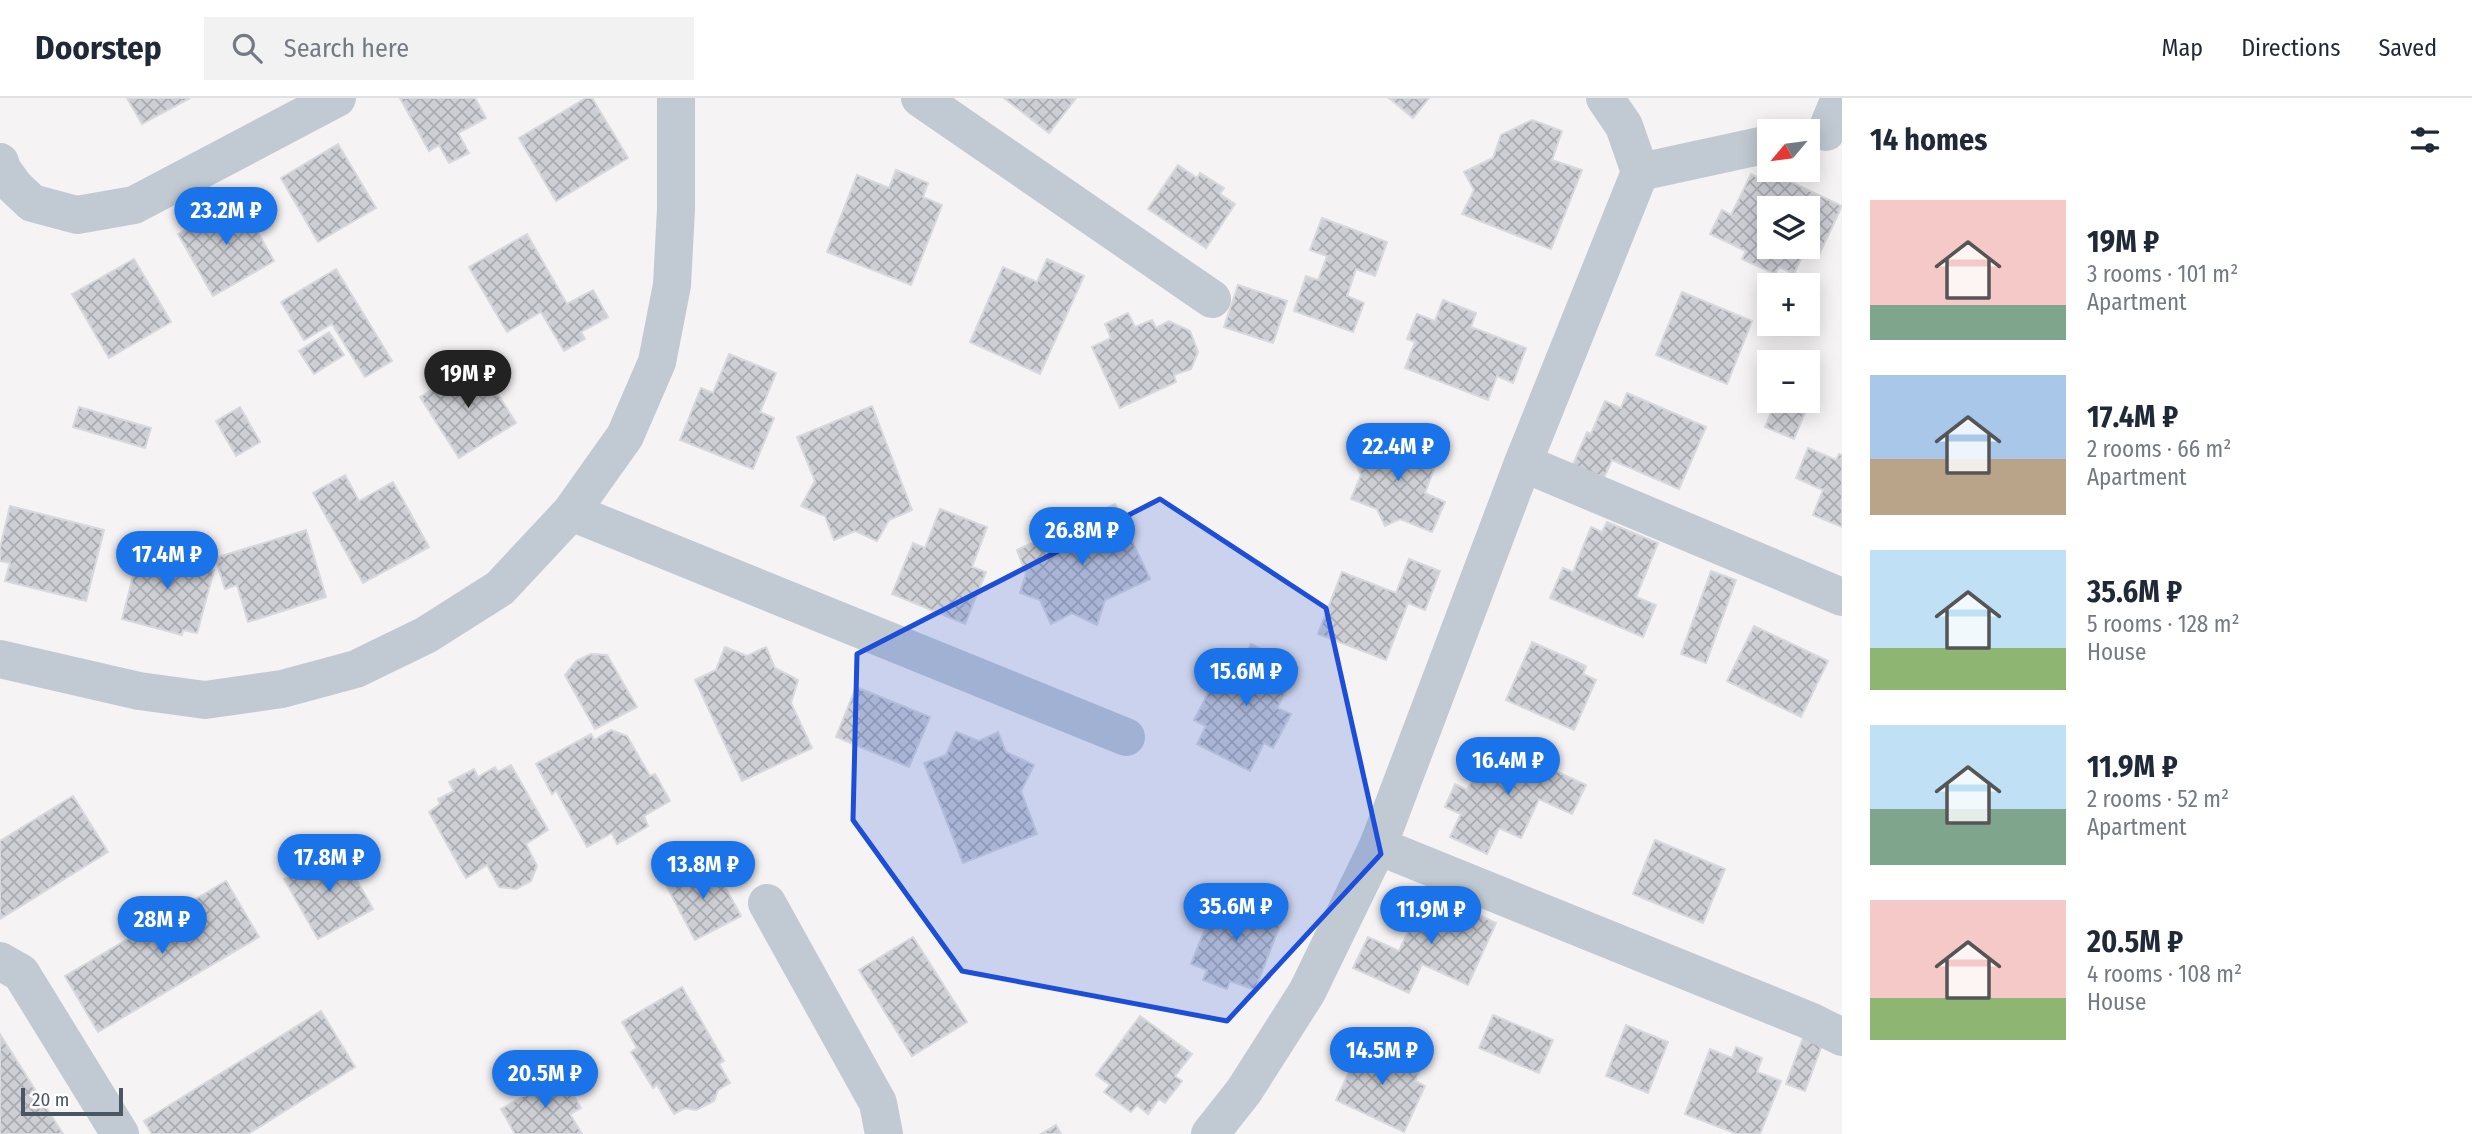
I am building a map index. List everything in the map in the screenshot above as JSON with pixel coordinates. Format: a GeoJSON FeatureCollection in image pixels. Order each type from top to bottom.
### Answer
{"type":"FeatureCollection","features":[{"type":"Feature","properties":{"kind":"street"},"geometry":{"type":"LineString","coordinates":[[0,162],[15,187],[32,203],[77,215],[134,205],[337,98]]}},
{"type":"Feature","properties":{"kind":"street"},"geometry":{"type":"LineString","coordinates":[[0,659],[139,691],[205,700],[282,689],[356,669],[426,635],[500,587],[571,512],[625,436],[657,362],[672,285],[676,209],[676,98]]}},
{"type":"Feature","properties":{"kind":"street"},"geometry":{"type":"LineString","coordinates":[[920,98],[1212,299]]}},
{"type":"Feature","properties":{"kind":"street"},"geometry":{"type":"LineString","coordinates":[[1210,1134],[1244,1091],[1307,992],[1378,846],[1523,463],[1640,172],[1624,126],[1605,98]]}},
{"type":"Feature","properties":{"kind":"street"},"geometry":{"type":"LineString","coordinates":[[1640,172],[1757,148]]}},
{"type":"Feature","properties":{"kind":"street"},"geometry":{"type":"LineString","coordinates":[[1523,463],[1842,597]]}},
{"type":"Feature","properties":{"kind":"street"},"geometry":{"type":"LineString","coordinates":[[571,512],[1126,737]]}},
{"type":"Feature","properties":{"kind":"street"},"geometry":{"type":"LineString","coordinates":[[1378,846],[1810,1021],[1842,1037]]}},
{"type":"Feature","properties":{"kind":"street"},"geometry":{"type":"LineString","coordinates":[[767,903],[878,1102],[884,1134]]}},
{"type":"Feature","properties":{"kind":"street"},"geometry":{"type":"LineString","coordinates":[[0,961],[21,973],[120,1134]]}},
{"type":"Feature","properties":{"kind":"highlighted area"},"geometry":{"type":"Polygon","coordinates":[[[1160,499],[1326,608],[1381,854],[1227,1021],[962,971],[853,820],[857,654],[1160,499]]]}},
{"type":"Feature","properties":{"kind":"building"},"geometry":{"type":"Polygon","coordinates":[[[127,98],[190,98],[142,124],[127,98]]]}},
{"type":"Feature","properties":{"kind":"building"},"geometry":{"type":"Polygon","coordinates":[[[400,98],[475,98],[486,118],[458,133],[469,153],[449,163],[439,145],[429,151],[400,98]]]}},
{"type":"Feature","properties":{"kind":"building"},"geometry":{"type":"Polygon","coordinates":[[[586,98],[592,98],[628,158],[556,201],[519,138],[586,98]]]}},
{"type":"Feature","properties":{"kind":"building"},"geometry":{"type":"Polygon","coordinates":[[[1004,98],[1076,98],[1049,133],[1004,98]]]}},
{"type":"Feature","properties":{"kind":"building"},"geometry":{"type":"Polygon","coordinates":[[[1389,98],[1429,98],[1413,118],[1389,98]]]}},
{"type":"Feature","properties":{"kind":"building"},"geometry":{"type":"Polygon","coordinates":[[[1532,120],[1562,131],[1552,160],[1582,170],[1551,249],[1462,214],[1474,190],[1464,172],[1493,158],[1501,135],[1532,120]]]}},
{"type":"Feature","properties":{"kind":"building"},"geometry":{"type":"Polygon","coordinates":[[[338,144],[376,208],[318,242],[281,178],[338,144]]]}},
{"type":"Feature","properties":{"kind":"building"},"geometry":{"type":"Polygon","coordinates":[[[1178,165],[1197,178],[1200,173],[1224,188],[1220,194],[1235,204],[1206,248],[1148,209],[1178,165]]]}},
{"type":"Feature","properties":{"kind":"building"},"geometry":{"type":"Polygon","coordinates":[[[896,170],[928,183],[923,197],[942,205],[911,285],[827,252],[857,175],[889,188],[896,170]]]}},
{"type":"Feature","properties":{"kind":"building"},"geometry":{"type":"Polygon","coordinates":[[[1751,174],[1757,177],[1757,182],[1791,182],[1842,206],[1820,253],[1820,196],[1757,196],[1757,259],[1801,259],[1794,273],[1779,267],[1773,273],[1742,259],[1746,251],[1710,234],[1722,210],[1731,215],[1751,174]]]}},
{"type":"Feature","properties":{"kind":"building"},"geometry":{"type":"Polygon","coordinates":[[[239,199],[274,261],[213,296],[178,234],[239,199]]]}},
{"type":"Feature","properties":{"kind":"building"},"geometry":{"type":"Polygon","coordinates":[[[1322,218],[1387,242],[1375,276],[1356,269],[1347,296],[1364,303],[1353,332],[1294,311],[1306,276],[1318,280],[1327,256],[1310,250],[1322,218]]]}},
{"type":"Feature","properties":{"kind":"building"},"geometry":{"type":"Polygon","coordinates":[[[527,234],[567,304],[593,290],[608,317],[581,332],[585,339],[564,351],[541,312],[507,332],[469,267],[527,234]]]}},
{"type":"Feature","properties":{"kind":"building"},"geometry":{"type":"Polygon","coordinates":[[[134,259],[171,322],[109,358],[72,294],[134,259]]]}},
{"type":"Feature","properties":{"kind":"building"},"geometry":{"type":"Polygon","coordinates":[[[1047,259],[1084,276],[1040,374],[970,342],[1003,267],[1037,282],[1047,259]]]}},
{"type":"Feature","properties":{"kind":"building"},"geometry":{"type":"Polygon","coordinates":[[[336,269],[392,361],[365,377],[332,324],[304,340],[281,302],[336,269]]]}},
{"type":"Feature","properties":{"kind":"building"},"geometry":{"type":"Polygon","coordinates":[[[1238,285],[1287,301],[1273,343],[1224,327],[1238,285]]]}},
{"type":"Feature","properties":{"kind":"building"},"geometry":{"type":"Polygon","coordinates":[[[1682,292],[1752,321],[1727,384],[1656,355],[1682,292]]]}},
{"type":"Feature","properties":{"kind":"building"},"geometry":{"type":"Polygon","coordinates":[[[1443,300],[1476,313],[1471,327],[1526,348],[1513,383],[1497,376],[1488,400],[1405,368],[1415,342],[1407,339],[1417,314],[1435,321],[1443,300]]]}},
{"type":"Feature","properties":{"kind":"building"},"geometry":{"type":"Polygon","coordinates":[[[1128,313],[1135,327],[1152,320],[1156,328],[1169,321],[1190,331],[1198,352],[1191,369],[1174,375],[1176,382],[1120,408],[1092,347],[1111,338],[1105,324],[1128,313]]]}},
{"type":"Feature","properties":{"kind":"building"},"geometry":{"type":"Polygon","coordinates":[[[329,332],[344,355],[314,374],[299,351],[329,332]]]}},
{"type":"Feature","properties":{"kind":"building"},"geometry":{"type":"Polygon","coordinates":[[[729,354],[776,373],[760,412],[774,418],[753,469],[680,440],[701,388],[713,393],[729,354]]]}},
{"type":"Feature","properties":{"kind":"building"},"geometry":{"type":"Polygon","coordinates":[[[477,361],[516,423],[459,458],[420,397],[477,361]]]}},
{"type":"Feature","properties":{"kind":"building"},"geometry":{"type":"Polygon","coordinates":[[[1627,393],[1706,427],[1679,489],[1612,460],[1603,480],[1572,467],[1587,432],[1591,434],[1605,401],[1621,408],[1627,393]]]}},
{"type":"Feature","properties":{"kind":"building"},"geometry":{"type":"Polygon","coordinates":[[[872,406],[912,510],[889,520],[877,541],[855,531],[834,540],[825,516],[801,506],[815,481],[797,437],[872,406]]]}},
{"type":"Feature","properties":{"kind":"building"},"geometry":{"type":"Polygon","coordinates":[[[79,407],[151,428],[145,448],[73,427],[79,407]]]}},
{"type":"Feature","properties":{"kind":"building"},"geometry":{"type":"Polygon","coordinates":[[[240,407],[260,442],[236,456],[216,421],[240,407]]]}},
{"type":"Feature","properties":{"kind":"building"},"geometry":{"type":"Polygon","coordinates":[[[1771,413],[1805,413],[1794,439],[1765,427],[1771,413]]]}},
{"type":"Feature","properties":{"kind":"building"},"geometry":{"type":"Polygon","coordinates":[[[1389,429],[1407,433],[1422,461],[1434,469],[1425,493],[1445,502],[1432,532],[1400,519],[1385,526],[1377,509],[1351,499],[1361,475],[1354,460],[1382,447],[1389,429]]]}},
{"type":"Feature","properties":{"kind":"building"},"geometry":{"type":"Polygon","coordinates":[[[1808,448],[1836,460],[1839,454],[1842,455],[1842,527],[1813,515],[1823,490],[1796,478],[1808,448]]]}},
{"type":"Feature","properties":{"kind":"building"},"geometry":{"type":"Polygon","coordinates":[[[345,475],[359,501],[393,482],[429,547],[363,583],[313,493],[345,475]]]}},
{"type":"Feature","properties":{"kind":"building"},"geometry":{"type":"Polygon","coordinates":[[[1115,504],[1150,579],[1105,600],[1097,625],[1072,613],[1051,624],[1040,600],[1020,593],[1026,574],[1017,550],[1115,504]]]}},
{"type":"Feature","properties":{"kind":"building"},"geometry":{"type":"Polygon","coordinates":[[[10,506],[104,530],[86,601],[5,581],[10,563],[0,561],[0,548],[10,506]]]}},
{"type":"Feature","properties":{"kind":"building"},"geometry":{"type":"Polygon","coordinates":[[[940,509],[987,527],[972,567],[986,572],[965,624],[892,594],[913,543],[925,548],[940,509]]]}},
{"type":"Feature","properties":{"kind":"building"},"geometry":{"type":"Polygon","coordinates":[[[1607,522],[1658,543],[1636,597],[1656,605],[1643,637],[1550,598],[1563,568],[1573,572],[1591,527],[1602,532],[1607,522]]]}},
{"type":"Feature","properties":{"kind":"building"},"geometry":{"type":"Polygon","coordinates":[[[306,530],[326,597],[248,622],[237,585],[225,589],[215,558],[306,530]]]}},
{"type":"Feature","properties":{"kind":"building"},"geometry":{"type":"Polygon","coordinates":[[[155,541],[184,548],[181,561],[214,570],[197,633],[183,630],[182,635],[122,619],[140,549],[151,552],[155,541]]]}},
{"type":"Feature","properties":{"kind":"building"},"geometry":{"type":"Polygon","coordinates":[[[1409,559],[1440,571],[1425,610],[1408,603],[1386,660],[1318,634],[1342,572],[1396,593],[1409,559]]]}},
{"type":"Feature","properties":{"kind":"building"},"geometry":{"type":"Polygon","coordinates":[[[1711,571],[1736,580],[1706,663],[1681,654],[1711,571]]]}},
{"type":"Feature","properties":{"kind":"building"},"geometry":{"type":"Polygon","coordinates":[[[1754,626],[1828,661],[1801,717],[1727,681],[1754,626]]]}},
{"type":"Feature","properties":{"kind":"building"},"geometry":{"type":"Polygon","coordinates":[[[1532,642],[1586,666],[1583,674],[1596,680],[1574,730],[1506,700],[1532,642]]]}},
{"type":"Feature","properties":{"kind":"building"},"geometry":{"type":"Polygon","coordinates":[[[1251,644],[1298,668],[1277,708],[1291,714],[1273,748],[1264,743],[1250,771],[1197,744],[1206,726],[1194,720],[1224,663],[1237,671],[1251,644]]]}},
{"type":"Feature","properties":{"kind":"building"},"geometry":{"type":"Polygon","coordinates":[[[725,647],[747,656],[766,647],[775,668],[798,680],[791,703],[812,748],[742,781],[695,680],[716,670],[725,647]]]}},
{"type":"Feature","properties":{"kind":"building"},"geometry":{"type":"Polygon","coordinates":[[[591,654],[607,655],[637,707],[595,729],[565,675],[576,661],[591,654]]]}},
{"type":"Feature","properties":{"kind":"building"},"geometry":{"type":"Polygon","coordinates":[[[856,687],[930,717],[909,767],[836,737],[856,687]]]}},
{"type":"Feature","properties":{"kind":"building"},"geometry":{"type":"Polygon","coordinates":[[[611,730],[627,736],[650,776],[655,774],[670,801],[644,816],[648,826],[617,844],[612,833],[587,847],[556,790],[552,794],[536,764],[591,734],[594,740],[611,730]]]}},
{"type":"Feature","properties":{"kind":"building"},"geometry":{"type":"Polygon","coordinates":[[[956,732],[979,741],[998,732],[1006,752],[1034,765],[1021,791],[1037,834],[963,863],[924,763],[946,755],[956,732]]]}},
{"type":"Feature","properties":{"kind":"building"},"geometry":{"type":"Polygon","coordinates":[[[1493,742],[1586,785],[1572,814],[1539,799],[1521,838],[1499,828],[1487,854],[1450,837],[1461,814],[1445,807],[1455,784],[1467,790],[1493,742]]]}},
{"type":"Feature","properties":{"kind":"building"},"geometry":{"type":"Polygon","coordinates":[[[511,765],[548,830],[526,844],[537,866],[531,881],[516,889],[499,887],[487,865],[466,878],[429,812],[440,804],[438,799],[454,791],[449,782],[474,769],[478,777],[495,767],[498,772],[511,765]]]}},
{"type":"Feature","properties":{"kind":"building"},"geometry":{"type":"Polygon","coordinates":[[[73,796],[108,852],[0,919],[0,841],[73,796]]]}},
{"type":"Feature","properties":{"kind":"building"},"geometry":{"type":"Polygon","coordinates":[[[1655,840],[1725,869],[1703,923],[1633,894],[1655,840]]]}},
{"type":"Feature","properties":{"kind":"building"},"geometry":{"type":"Polygon","coordinates":[[[339,848],[373,909],[318,939],[284,879],[339,848]]]}},
{"type":"Feature","properties":{"kind":"building"},"geometry":{"type":"Polygon","coordinates":[[[711,861],[741,916],[695,940],[666,885],[711,861]]]}},
{"type":"Feature","properties":{"kind":"building"},"geometry":{"type":"Polygon","coordinates":[[[226,881],[259,937],[98,1032],[65,976],[226,881]]]}},
{"type":"Feature","properties":{"kind":"building"},"geometry":{"type":"Polygon","coordinates":[[[1427,891],[1496,923],[1468,985],[1422,964],[1409,993],[1353,968],[1368,937],[1399,951],[1427,891]]]}},
{"type":"Feature","properties":{"kind":"building"},"geometry":{"type":"Polygon","coordinates":[[[1220,892],[1283,917],[1255,990],[1230,981],[1227,989],[1203,980],[1207,970],[1191,964],[1220,892]]]}},
{"type":"Feature","properties":{"kind":"building"},"geometry":{"type":"Polygon","coordinates":[[[913,937],[967,1022],[912,1056],[859,970],[913,937]]]}},
{"type":"Feature","properties":{"kind":"building"},"geometry":{"type":"Polygon","coordinates":[[[682,987],[724,1061],[719,1064],[730,1083],[718,1090],[714,1101],[696,1110],[685,1108],[674,1114],[657,1085],[653,1088],[631,1052],[637,1048],[622,1022],[682,987]]]}},
{"type":"Feature","properties":{"kind":"building"},"geometry":{"type":"Polygon","coordinates":[[[321,1011],[355,1067],[248,1134],[152,1134],[144,1121],[321,1011]]]}},
{"type":"Feature","properties":{"kind":"building"},"geometry":{"type":"Polygon","coordinates":[[[1493,1015],[1553,1040],[1539,1073],[1479,1048],[1493,1015]]]}},
{"type":"Feature","properties":{"kind":"building"},"geometry":{"type":"Polygon","coordinates":[[[1140,1016],[1192,1054],[1175,1076],[1182,1081],[1165,1103],[1159,1099],[1148,1114],[1137,1105],[1131,1112],[1104,1092],[1110,1085],[1096,1075],[1140,1016]]]}},
{"type":"Feature","properties":{"kind":"building"},"geometry":{"type":"Polygon","coordinates":[[[1626,1025],[1668,1042],[1648,1093],[1606,1076],[1626,1025]]]}},
{"type":"Feature","properties":{"kind":"building"},"geometry":{"type":"Polygon","coordinates":[[[0,1034],[63,1134],[0,1134],[0,1034]]]}},
{"type":"Feature","properties":{"kind":"building"},"geometry":{"type":"Polygon","coordinates":[[[1804,1035],[1823,1042],[1805,1091],[1786,1084],[1804,1035]]]}},
{"type":"Feature","properties":{"kind":"building"},"geometry":{"type":"Polygon","coordinates":[[[1363,1042],[1420,1070],[1415,1081],[1425,1086],[1404,1132],[1336,1100],[1363,1042]]]}},
{"type":"Feature","properties":{"kind":"building"},"geometry":{"type":"Polygon","coordinates":[[[1736,1047],[1762,1058],[1757,1072],[1781,1081],[1760,1134],[1737,1134],[1685,1114],[1710,1049],[1732,1058],[1736,1047]]]}},
{"type":"Feature","properties":{"kind":"building"},"geometry":{"type":"Polygon","coordinates":[[[561,1074],[581,1108],[570,1114],[582,1134],[515,1134],[501,1109],[561,1074]]]}},
{"type":"Feature","properties":{"kind":"building"},"geometry":{"type":"Polygon","coordinates":[[[1056,1125],[1061,1134],[1041,1134],[1056,1125]]]}}]}
